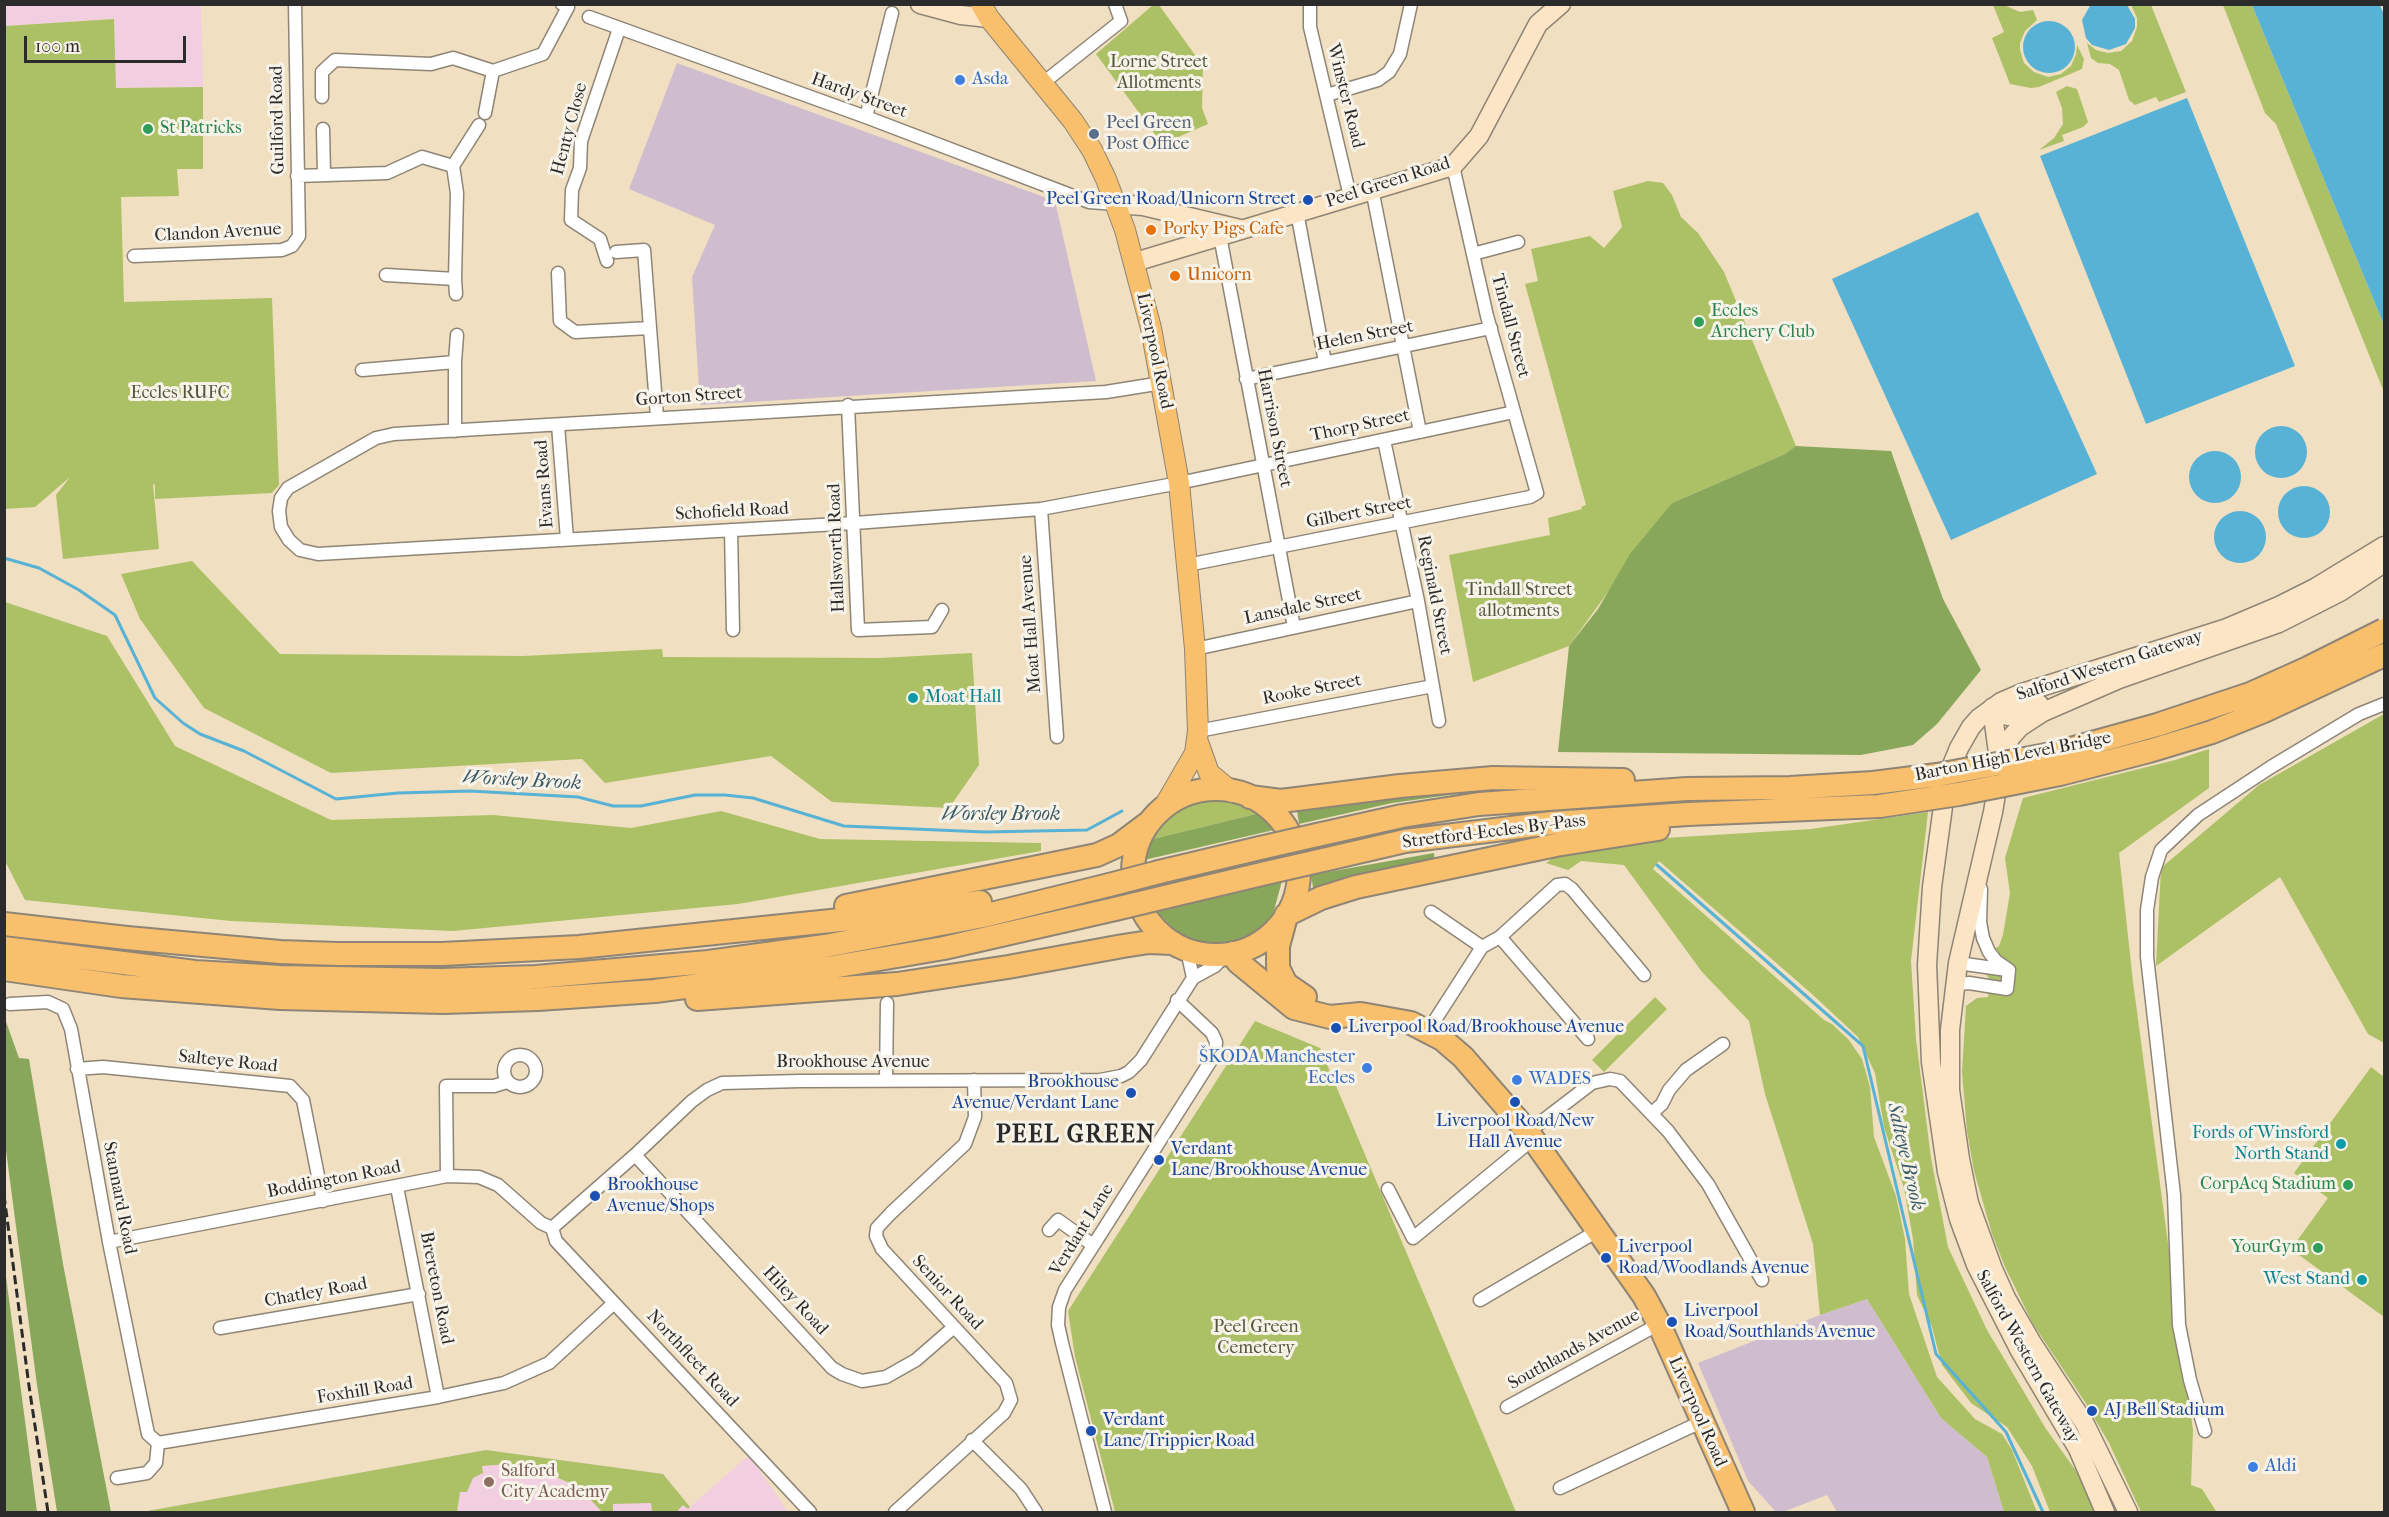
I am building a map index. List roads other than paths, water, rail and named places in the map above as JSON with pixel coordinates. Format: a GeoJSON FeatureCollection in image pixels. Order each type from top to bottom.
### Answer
{"type":"FeatureCollection","features":[{"type":"Feature","properties":{"kind":"highway","name":"Barton High Level Bridge"},"geometry":{"type":"LineString","coordinates":[[1873,783],[1937,775],[2052,754],[2157,725],[2250,694],[2385,630]]}},
{"type":"Feature","properties":{"kind":"highway","name":"Barton High Level Bridge"},"geometry":{"type":"LineString","coordinates":[[1880,806],[1959,794],[2060,774],[2149,751],[2212,732],[2265,711],[2385,655]]}},
{"type":"Feature","properties":{"kind":"highway"},"geometry":{"type":"LineString","coordinates":[[722,932],[786,917],[1073,860],[1111,849],[1181,797],[1196,792],[1241,794],[1281,801],[1432,783],[1520,778],[1624,780],[1790,788]]}},
{"type":"Feature","properties":{"kind":"highway","name":"Stretford-Eccles By-Pass"},"geometry":{"type":"LineString","coordinates":[[1109,885],[1402,816],[1479,804],[1687,789],[1790,788],[1873,783]]}},
{"type":"Feature","properties":{"kind":"highway"},"geometry":{"type":"LineString","coordinates":[[4,969],[132,987],[303,999],[442,1002],[606,994],[696,999],[844,989],[1008,968],[1149,942],[1180,946],[1200,954],[1230,954],[1259,943],[1274,931],[1293,903],[1298,882],[1296,851],[1288,832],[1275,815],[1241,794]]}},
{"type":"Feature","properties":{"kind":"highway","name":"Stretford-Eccles By-Pass"},"geometry":{"type":"LineString","coordinates":[[606,994],[666,989],[827,968],[944,948],[1405,841],[1552,823],[1688,814],[1880,806]]}},
{"type":"Feature","properties":{"kind":"highway"},"geometry":{"type":"LineString","coordinates":[[1286,916],[1321,898],[1356,886],[1556,845],[1620,834],[1823,810]]}},
{"type":"Feature","properties":{"kind":"highway"},"geometry":{"type":"LineString","coordinates":[[1158,814],[1138,844],[1134,865],[1134,885],[1140,905],[1150,923],[1180,946]]}},
{"type":"Feature","properties":{"kind":"highway"},"geometry":{"type":"LineString","coordinates":[[4,924],[280,952],[368,955],[494,953],[579,947],[889,915],[1109,885]]}},
{"type":"Feature","properties":{"kind":"highway"},"geometry":{"type":"LineString","coordinates":[[4,948],[183,970],[280,977],[430,980],[536,977],[653,968],[814,947],[983,916],[1109,885]]}},
{"type":"Feature","properties":{"kind":"highway","name":"Liverpool Road"},"geometry":{"type":"LineString","coordinates":[[1286,916],[1277,953],[1278,969],[1286,984],[1298,994],[1309,999],[1361,1014],[1411,1023],[1428,1031],[1463,1057],[1531,1135],[1644,1296],[1659,1324],[1743,1512]]}},
{"type":"Feature","properties":{"kind":"highway"},"geometry":{"type":"LineString","coordinates":[[4,917],[77,931]]}},
{"type":"Feature","properties":{"kind":"highway","name":"Liverpool Road"},"geometry":{"type":"LineString","coordinates":[[1230,954],[1294,1008],[1330,1017],[1361,1014]]}},
{"type":"Feature","properties":{"kind":"main road","name":"Liverpool Road"},"geometry":{"type":"LineString","coordinates":[[985,11],[1085,137],[1116,204],[1135,262],[1162,383],[1179,483],[1195,649],[1198,736],[1196,753],[1158,814]]}},
{"type":"Feature","properties":{"kind":"main road","name":"Liverpool Road"},"geometry":{"type":"LineString","coordinates":[[1198,736],[1209,773],[1241,794]]}},
{"type":"Feature","properties":{"kind":"street","name":"Guilford Road"},"geometry":{"type":"LineString","coordinates":[[295,4],[299,236]]}},
{"type":"Feature","properties":{"kind":"street"},"geometry":{"type":"LineString","coordinates":[[322,97],[322,72],[334,60],[431,64],[453,58],[493,71],[543,54],[568,7],[562,4]]}},
{"type":"Feature","properties":{"kind":"street"},"geometry":{"type":"LineString","coordinates":[[920,4],[985,11]]}},
{"type":"Feature","properties":{"kind":"street"},"geometry":{"type":"LineString","coordinates":[[1043,83],[1121,21],[1115,4]]}},
{"type":"Feature","properties":{"kind":"street","name":"Winster Road"},"geometry":{"type":"LineString","coordinates":[[1310,4],[1310,27],[1350,196]]}},
{"type":"Feature","properties":{"kind":"street"},"geometry":{"type":"LineString","coordinates":[[1327,95],[1378,80],[1389,72],[1400,54],[1411,4]]}},
{"type":"Feature","properties":{"kind":"street","name":"Peel Green Road"},"geometry":{"type":"LineString","coordinates":[[1135,262],[1453,166],[1479,136],[1538,24],[1561,4]]}},
{"type":"Feature","properties":{"kind":"street"},"geometry":{"type":"LineString","coordinates":[[866,117],[892,13]]}},
{"type":"Feature","properties":{"kind":"street","name":"Hardy Street"},"geometry":{"type":"LineString","coordinates":[[589,17],[866,117],[1089,202],[1116,204]]}},
{"type":"Feature","properties":{"kind":"street","name":"Henty Close"},"geometry":{"type":"LineString","coordinates":[[607,261],[600,239],[571,220],[572,190],[580,168],[581,141],[619,28]]}},
{"type":"Feature","properties":{"kind":"street"},"geometry":{"type":"LineString","coordinates":[[485,113],[493,71]]}},
{"type":"Feature","properties":{"kind":"street"},"geometry":{"type":"LineString","coordinates":[[456,294],[457,193],[453,166],[479,125]]}},
{"type":"Feature","properties":{"kind":"street"},"geometry":{"type":"LineString","coordinates":[[323,129],[324,176]]}},
{"type":"Feature","properties":{"kind":"street"},"geometry":{"type":"LineString","coordinates":[[297,176],[387,173],[422,157],[453,166]]}},
{"type":"Feature","properties":{"kind":"street","name":"Tindall Street"},"geometry":{"type":"LineString","coordinates":[[1453,166],[1491,328],[1537,493]]}},
{"type":"Feature","properties":{"kind":"street"},"geometry":{"type":"LineString","coordinates":[[1372,189],[1420,432]]}},
{"type":"Feature","properties":{"kind":"street"},"geometry":{"type":"LineString","coordinates":[[1116,204],[1143,206],[1240,229]]}},
{"type":"Feature","properties":{"kind":"street"},"geometry":{"type":"LineString","coordinates":[[1296,212],[1325,362]]}},
{"type":"Feature","properties":{"kind":"street"},"geometry":{"type":"LineString","coordinates":[[1178,214],[1183,232],[1181,248]]}},
{"type":"Feature","properties":{"kind":"street","name":"Clandon Avenue"},"geometry":{"type":"LineString","coordinates":[[134,256],[282,250],[292,246],[299,236]]}},
{"type":"Feature","properties":{"kind":"street","name":"Harrison Street"},"geometry":{"type":"LineString","coordinates":[[1220,236],[1294,627]]}},
{"type":"Feature","properties":{"kind":"street"},"geometry":{"type":"LineString","coordinates":[[1473,254],[1518,242]]}},
{"type":"Feature","properties":{"kind":"street"},"geometry":{"type":"LineString","coordinates":[[616,252],[644,250],[657,417]]}},
{"type":"Feature","properties":{"kind":"street"},"geometry":{"type":"LineString","coordinates":[[558,273],[560,321],[576,332],[650,328]]}},
{"type":"Feature","properties":{"kind":"street"},"geometry":{"type":"LineString","coordinates":[[386,275],[455,279]]}},
{"type":"Feature","properties":{"kind":"street","name":"Helen Street"},"geometry":{"type":"LineString","coordinates":[[1246,379],[1491,328]]}},
{"type":"Feature","properties":{"kind":"street"},"geometry":{"type":"LineString","coordinates":[[455,431],[457,335]]}},
{"type":"Feature","properties":{"kind":"street"},"geometry":{"type":"LineString","coordinates":[[362,370],[455,362]]}},
{"type":"Feature","properties":{"kind":"street","name":"Gorton Street"},"geometry":{"type":"LineString","coordinates":[[289,540],[282,527],[279,511],[281,498],[294,484],[376,438],[394,434],[848,405],[1106,392],[1162,383]]}},
{"type":"Feature","properties":{"kind":"street","name":"Hallsworth Road"},"geometry":{"type":"LineString","coordinates":[[848,405],[858,630],[932,627],[942,610]]}},
{"type":"Feature","properties":{"kind":"street","name":"Thorp Street"},"geometry":{"type":"LineString","coordinates":[[1179,483],[1514,412]]}},
{"type":"Feature","properties":{"kind":"street","name":"Evans Road"},"geometry":{"type":"LineString","coordinates":[[558,425],[567,539]]}},
{"type":"Feature","properties":{"kind":"street","name":"Reginald Street"},"geometry":{"type":"LineString","coordinates":[[1384,440],[1418,601],[1439,721]]}},
{"type":"Feature","properties":{"kind":"street","name":"Schofield Road"},"geometry":{"type":"LineString","coordinates":[[289,540],[300,550],[318,554],[855,523],[1041,509],[1179,483]]}},
{"type":"Feature","properties":{"kind":"street","name":"Gilbert Street"},"geometry":{"type":"LineString","coordinates":[[1187,565],[1530,497],[1537,493]]}},
{"type":"Feature","properties":{"kind":"street","name":"Moat Hall Avenue"},"geometry":{"type":"LineString","coordinates":[[1041,509],[1057,737]]}},
{"type":"Feature","properties":{"kind":"street"},"geometry":{"type":"LineString","coordinates":[[730,530],[733,630]]}},
{"type":"Feature","properties":{"kind":"street","name":"Salford Western Gateway"},"geometry":{"type":"LineString","coordinates":[[2105,1512],[2078,1449],[2020,1351],[1976,1265],[1959,1219],[1947,1173],[1928,1033],[1927,991],[1932,886],[1947,777],[1966,735],[1979,718],[1992,708],[2022,693],[2238,624],[2315,588],[2385,546]]}},
{"type":"Feature","properties":{"kind":"street","name":"Salford Western Gateway"},"geometry":{"type":"LineString","coordinates":[[2128,1512],[2085,1425],[2032,1343],[2006,1298],[1993,1269],[1970,1203],[1950,1090],[1950,1030],[1958,963],[1993,812],[2006,744],[2028,721],[2043,712],[2092,690],[2279,623],[2340,592],[2385,563]]}},
{"type":"Feature","properties":{"kind":"street","name":"Lansdale Street"},"geometry":{"type":"LineString","coordinates":[[1195,649],[1418,601]]}},
{"type":"Feature","properties":{"kind":"street","name":"Rooke Street"},"geometry":{"type":"LineString","coordinates":[[1198,736],[1433,686]]}},
{"type":"Feature","properties":{"kind":"street"},"geometry":{"type":"LineString","coordinates":[[1992,708],[1997,714],[2009,716],[2067,693],[2092,690]]}},
{"type":"Feature","properties":{"kind":"street"},"geometry":{"type":"LineString","coordinates":[[2205,1431],[2190,1380],[2179,1325],[2174,1195],[2147,957],[2147,910],[2152,877],[2161,850],[2198,815],[2271,767],[2359,714],[2385,704]]}},
{"type":"Feature","properties":{"kind":"street"},"geometry":{"type":"LineString","coordinates":[[1992,708],[2000,769]]}},
{"type":"Feature","properties":{"kind":"street"},"geometry":{"type":"LineString","coordinates":[[1982,859],[1980,922],[1983,938],[1996,961],[2009,970]]}},
{"type":"Feature","properties":{"kind":"street"},"geometry":{"type":"LineString","coordinates":[[1428,1031],[1482,947],[1500,936],[1557,885],[1565,884],[1644,975]]}},
{"type":"Feature","properties":{"kind":"street"},"geometry":{"type":"LineString","coordinates":[[1431,912],[1482,947]]}},
{"type":"Feature","properties":{"kind":"street"},"geometry":{"type":"LineString","coordinates":[[1500,936],[1588,1039]]}},
{"type":"Feature","properties":{"kind":"street"},"geometry":{"type":"LineString","coordinates":[[1180,946],[1193,978]]}},
{"type":"Feature","properties":{"kind":"street","name":"Brookhouse Avenue"},"geometry":{"type":"LineString","coordinates":[[552,1228],[692,1101],[706,1090],[722,1083],[1100,1080],[1120,1076],[1129,1072],[1141,1060],[1193,978],[1215,966],[1230,954]]}},
{"type":"Feature","properties":{"kind":"street"},"geometry":{"type":"LineString","coordinates":[[1958,963],[2009,970]]}},
{"type":"Feature","properties":{"kind":"street"},"geometry":{"type":"LineString","coordinates":[[1955,984],[1969,983],[2007,989],[2009,970]]}},
{"type":"Feature","properties":{"kind":"street","name":"Verdant Lane"},"geometry":{"type":"LineString","coordinates":[[1105,1512],[1058,1319],[1059,1307],[1065,1290],[1215,1053],[1216,1042],[1212,1033],[1178,1000]]}},
{"type":"Feature","properties":{"kind":"street","name":"Stannard Road"},"geometry":{"type":"LineString","coordinates":[[10,1004],[48,1002],[63,1009],[71,1029],[109,1242],[148,1434],[158,1443]]}},
{"type":"Feature","properties":{"kind":"street"},"geometry":{"type":"LineString","coordinates":[[886,1080],[887,1003]]}},
{"type":"Feature","properties":{"kind":"street"},"geometry":{"type":"LineString","coordinates":[[1652,1113],[1662,1104],[1669,1090],[1686,1070],[1707,1049],[1723,1044]]}},
{"type":"Feature","properties":{"kind":"street","name":"Salteye Road"},"geometry":{"type":"LineString","coordinates":[[77,1069],[103,1067],[290,1086],[303,1100],[323,1201]]}},
{"type":"Feature","properties":{"kind":"street","name":"Senior Road"},"geometry":{"type":"LineString","coordinates":[[895,1512],[1007,1408],[1011,1400],[1006,1383],[882,1249],[877,1241],[876,1233],[891,1213],[965,1144],[975,1118],[974,1080]]}},
{"type":"Feature","properties":{"kind":"street"},"geometry":{"type":"LineString","coordinates":[[1388,1189],[1413,1238],[1592,1083],[1601,1080],[1620,1081],[1652,1113],[1708,1184],[1761,1280]]}},
{"type":"Feature","properties":{"kind":"street"},"geometry":{"type":"LineString","coordinates":[[447,1176],[446,1086],[494,1086],[507,1082]]}},
{"type":"Feature","properties":{"kind":"street","name":"Hiley Road"},"geometry":{"type":"LineString","coordinates":[[635,1155],[832,1368],[842,1374],[862,1382],[886,1377],[916,1360],[954,1327]]}},
{"type":"Feature","properties":{"kind":"street","name":"Boddington Road"},"geometry":{"type":"LineString","coordinates":[[109,1242],[447,1176],[479,1177],[498,1185],[541,1223],[552,1228]]}},
{"type":"Feature","properties":{"kind":"street","name":"Brereton Road"},"geometry":{"type":"LineString","coordinates":[[397,1187],[438,1397]]}},
{"type":"Feature","properties":{"kind":"street"},"geometry":{"type":"LineString","coordinates":[[1049,1230],[1058,1220],[1093,1245]]}},
{"type":"Feature","properties":{"kind":"street","name":"Northfleet Road"},"geometry":{"type":"LineString","coordinates":[[552,1228],[556,1241],[810,1512]]}},
{"type":"Feature","properties":{"kind":"street"},"geometry":{"type":"LineString","coordinates":[[1480,1300],[1599,1230]]}},
{"type":"Feature","properties":{"kind":"street","name":"Chatley Road"},"geometry":{"type":"LineString","coordinates":[[220,1328],[419,1294]]}},
{"type":"Feature","properties":{"kind":"street","name":"Foxhill Road"},"geometry":{"type":"LineString","coordinates":[[158,1443],[438,1397],[504,1383],[549,1363],[614,1303]]}},
{"type":"Feature","properties":{"kind":"street","name":"Southlands Avenue"},"geometry":{"type":"LineString","coordinates":[[1506,1407],[1659,1324]]}},
{"type":"Feature","properties":{"kind":"street"},"geometry":{"type":"LineString","coordinates":[[1560,1488],[1701,1422]]}},
{"type":"Feature","properties":{"kind":"street"},"geometry":{"type":"LineString","coordinates":[[972,1440],[1021,1490],[1032,1511]]}},
{"type":"Feature","properties":{"kind":"street"},"geometry":{"type":"LineString","coordinates":[[117,1478],[147,1473],[156,1463],[158,1443]]}},
{"type":"Feature","properties":{"kind":"street"},"geometry":{"type":"LineString","coordinates":[[2103,1459],[2108,1487],[2118,1512]]}},
{"type":"Feature","properties":{"kind":"water"},"geometry":{"type":"Polygon","coordinates":[[[2091,4],[2127,5],[2135,19],[2135,28],[2126,44],[2109,50],[2092,45],[2086,38],[2082,20],[2091,4]]]}},
{"type":"Feature","properties":{"kind":"water"},"geometry":{"type":"Polygon","coordinates":[[[2252,5],[2380,5],[2384,15],[2384,325],[2252,5]]]}},
{"type":"Feature","properties":{"kind":"water"},"geometry":{"type":"Polygon","coordinates":[[[2044,21],[2054,21],[2068,28],[2075,47],[2068,66],[2054,73],[2044,73],[2034,69],[2027,62],[2023,52],[2023,42],[2027,32],[2034,25],[2044,21]]]}},
{"type":"Feature","properties":{"kind":"water"},"geometry":{"type":"Polygon","coordinates":[[[2187,98],[2295,366],[2146,424],[2040,156],[2187,98]]]}},
{"type":"Feature","properties":{"kind":"water"},"geometry":{"type":"Polygon","coordinates":[[[1978,212],[2097,474],[1951,540],[1832,279],[1978,212]]]}},
{"type":"Feature","properties":{"kind":"water"},"geometry":{"type":"Polygon","coordinates":[[[2276,426],[2286,426],[2300,433],[2307,452],[2300,471],[2286,478],[2276,478],[2266,474],[2259,467],[2255,457],[2255,447],[2259,437],[2266,430],[2276,426]]]}},
{"type":"Feature","properties":{"kind":"water"},"geometry":{"type":"Polygon","coordinates":[[[2210,451],[2220,451],[2234,458],[2241,477],[2234,496],[2220,503],[2210,503],[2200,499],[2193,492],[2189,482],[2189,472],[2193,462],[2200,455],[2210,451]]]}},
{"type":"Feature","properties":{"kind":"water"},"geometry":{"type":"Polygon","coordinates":[[[2299,486],[2309,486],[2323,493],[2330,512],[2323,531],[2309,538],[2299,538],[2289,534],[2282,527],[2278,517],[2278,507],[2282,497],[2289,490],[2299,486]]]}},
{"type":"Feature","properties":{"kind":"water"},"geometry":{"type":"Polygon","coordinates":[[[2235,511],[2245,511],[2259,518],[2266,537],[2259,556],[2245,563],[2235,563],[2225,559],[2218,552],[2214,542],[2214,532],[2218,522],[2225,515],[2235,511]]]}},
{"type":"Feature","properties":{"kind":"waterway","name":"Worsley Brook"},"geometry":{"type":"LineString","coordinates":[[4,558],[39,568],[79,590],[115,615],[155,698],[183,723],[200,734],[244,751],[336,799],[398,793],[470,791],[578,797],[613,806],[641,806],[695,795],[725,795],[753,798],[844,826],[985,832],[1087,830],[1122,811]]}},
{"type":"Feature","properties":{"kind":"waterway","name":"Salteye Brook"},"geometry":{"type":"LineString","coordinates":[[1657,865],[1863,1046],[1936,1354],[2006,1432],[2043,1512]]}},
{"type":"Feature","properties":{"kind":"railway"},"geometry":{"type":"LineString","coordinates":[[4,1195],[48,1512]]}},
{"type":"Feature","properties":{"kind":"place","name":"Asda"},"geometry":{"type":"Point","coordinates":[960,80]}},
{"type":"Feature","properties":{"kind":"place","name":"St Patricks"},"geometry":{"type":"Point","coordinates":[148,129]}},
{"type":"Feature","properties":{"kind":"place","name":"Peel Green Post Office"},"geometry":{"type":"Point","coordinates":[1094,134]}},
{"type":"Feature","properties":{"kind":"place","name":"Peel Green Road/Unicorn Street"},"geometry":{"type":"Point","coordinates":[1308,200]}},
{"type":"Feature","properties":{"kind":"place","name":"Porky Pigs Cafe"},"geometry":{"type":"Point","coordinates":[1151,230]}},
{"type":"Feature","properties":{"kind":"place","name":"Unicorn"},"geometry":{"type":"Point","coordinates":[1175,276]}},
{"type":"Feature","properties":{"kind":"place","name":"Eccles Archery Club"},"geometry":{"type":"Point","coordinates":[1699,322]}},
{"type":"Feature","properties":{"kind":"place","name":"Moat Hall"},"geometry":{"type":"Point","coordinates":[913,698]}},
{"type":"Feature","properties":{"kind":"place","name":"Liverpool Road/Brookhouse Avenue"},"geometry":{"type":"Point","coordinates":[1336,1028]}},
{"type":"Feature","properties":{"kind":"place","name":"ŠKODA Manchester Eccles"},"geometry":{"type":"Point","coordinates":[1367,1068]}},
{"type":"Feature","properties":{"kind":"place","name":"WADES"},"geometry":{"type":"Point","coordinates":[1517,1080]}},
{"type":"Feature","properties":{"kind":"place","name":"Brookhouse Avenue/Verdant Lane"},"geometry":{"type":"Point","coordinates":[1131,1093]}},
{"type":"Feature","properties":{"kind":"place","name":"Liverpool Road/New Hall Avenue"},"geometry":{"type":"Point","coordinates":[1515,1102]}},
{"type":"Feature","properties":{"kind":"place","name":"Fords of Winsford North Stand"},"geometry":{"type":"Point","coordinates":[2341,1144]}},
{"type":"Feature","properties":{"kind":"place","name":"Verdant Lane/Brookhouse Avenue"},"geometry":{"type":"Point","coordinates":[1159,1160]}},
{"type":"Feature","properties":{"kind":"place","name":"CorpAcq Stadium"},"geometry":{"type":"Point","coordinates":[2348,1185]}},
{"type":"Feature","properties":{"kind":"place","name":"Brookhouse Avenue/Shops"},"geometry":{"type":"Point","coordinates":[595,1196]}},
{"type":"Feature","properties":{"kind":"place","name":"YourGym"},"geometry":{"type":"Point","coordinates":[2318,1248]}},
{"type":"Feature","properties":{"kind":"place","name":"Liverpool Road/Woodlands Avenue"},"geometry":{"type":"Point","coordinates":[1606,1258]}},
{"type":"Feature","properties":{"kind":"place","name":"West Stand"},"geometry":{"type":"Point","coordinates":[2362,1280]}},
{"type":"Feature","properties":{"kind":"place","name":"Liverpool Road/Southlands Avenue"},"geometry":{"type":"Point","coordinates":[1672,1322]}},
{"type":"Feature","properties":{"kind":"place","name":"AJ Bell Stadium"},"geometry":{"type":"Point","coordinates":[2092,1411]}},
{"type":"Feature","properties":{"kind":"place","name":"Verdant Lane/Trippier Road"},"geometry":{"type":"Point","coordinates":[1091,1431]}},
{"type":"Feature","properties":{"kind":"place","name":"Aldi"},"geometry":{"type":"Point","coordinates":[2253,1467]}},
{"type":"Feature","properties":{"kind":"place","name":"Salford City Academy"},"geometry":{"type":"Point","coordinates":[489,1482]}},
{"type":"Feature","properties":{"kind":"district","name":"PEEL GREEN"},"geometry":{"type":"Point","coordinates":[1076,1136]}},
{"type":"Feature","properties":{"kind":"park label","name":"Lorne Street Allotments"},"geometry":{"type":"Point","coordinates":[1159,73]}},
{"type":"Feature","properties":{"kind":"park label","name":"Eccles RUFC"},"geometry":{"type":"Point","coordinates":[180,394]}},
{"type":"Feature","properties":{"kind":"park label","name":"Tindall Street allotments"},"geometry":{"type":"Point","coordinates":[1519,601]}},
{"type":"Feature","properties":{"kind":"park label","name":"Peel Green Cemetery"},"geometry":{"type":"Point","coordinates":[1256,1338]}}]}
